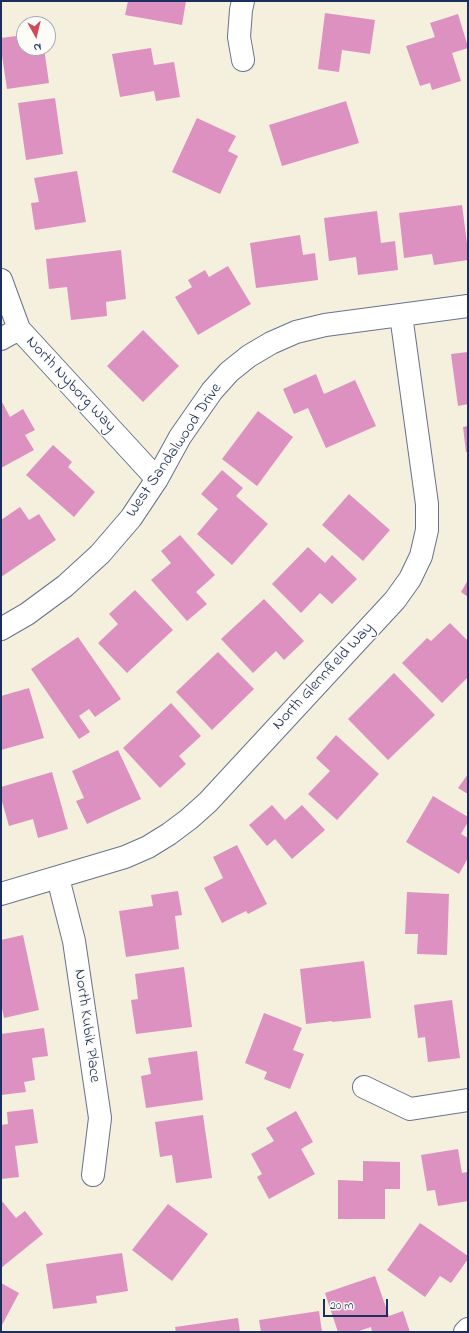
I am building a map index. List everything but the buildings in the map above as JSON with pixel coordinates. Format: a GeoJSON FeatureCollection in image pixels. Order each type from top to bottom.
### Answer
{"type":"FeatureCollection","features":[{"type":"Feature","properties":{"kind":"street"},"geometry":{"type":"LineString","coordinates":[[243,1],[239,37],[244,60]]}},
{"type":"Feature","properties":{"kind":"street","name":"North Nyborg Way"},"geometry":{"type":"LineString","coordinates":[[1,280],[10,334],[157,479]]}},
{"type":"Feature","properties":{"kind":"street","name":"West Sandalwood Drive"},"geometry":{"type":"LineString","coordinates":[[1,629],[27,614],[65,586],[100,554],[131,518],[157,479],[180,437],[212,391],[229,372],[249,356],[271,343],[296,332],[325,325],[468,306]]}},
{"type":"Feature","properties":{"kind":"street","name":"North Glennfield Way"},"geometry":{"type":"LineString","coordinates":[[1,894],[125,857],[153,844],[189,819],[208,802],[395,600],[410,579],[421,556],[427,530],[427,504],[401,314]]}},
{"type":"Feature","properties":{"kind":"street","name":"North Kubik Place"},"geometry":{"type":"LineString","coordinates":[[58,878],[74,942],[100,1118],[93,1175]]}},
{"type":"Feature","properties":{"kind":"street"},"geometry":{"type":"LineString","coordinates":[[364,1087],[410,1109],[468,1100]]}},
{"type":"Feature","properties":{"kind":"street"},"geometry":{"type":"LineString","coordinates":[[465,1332],[468,1329]]}}]}
